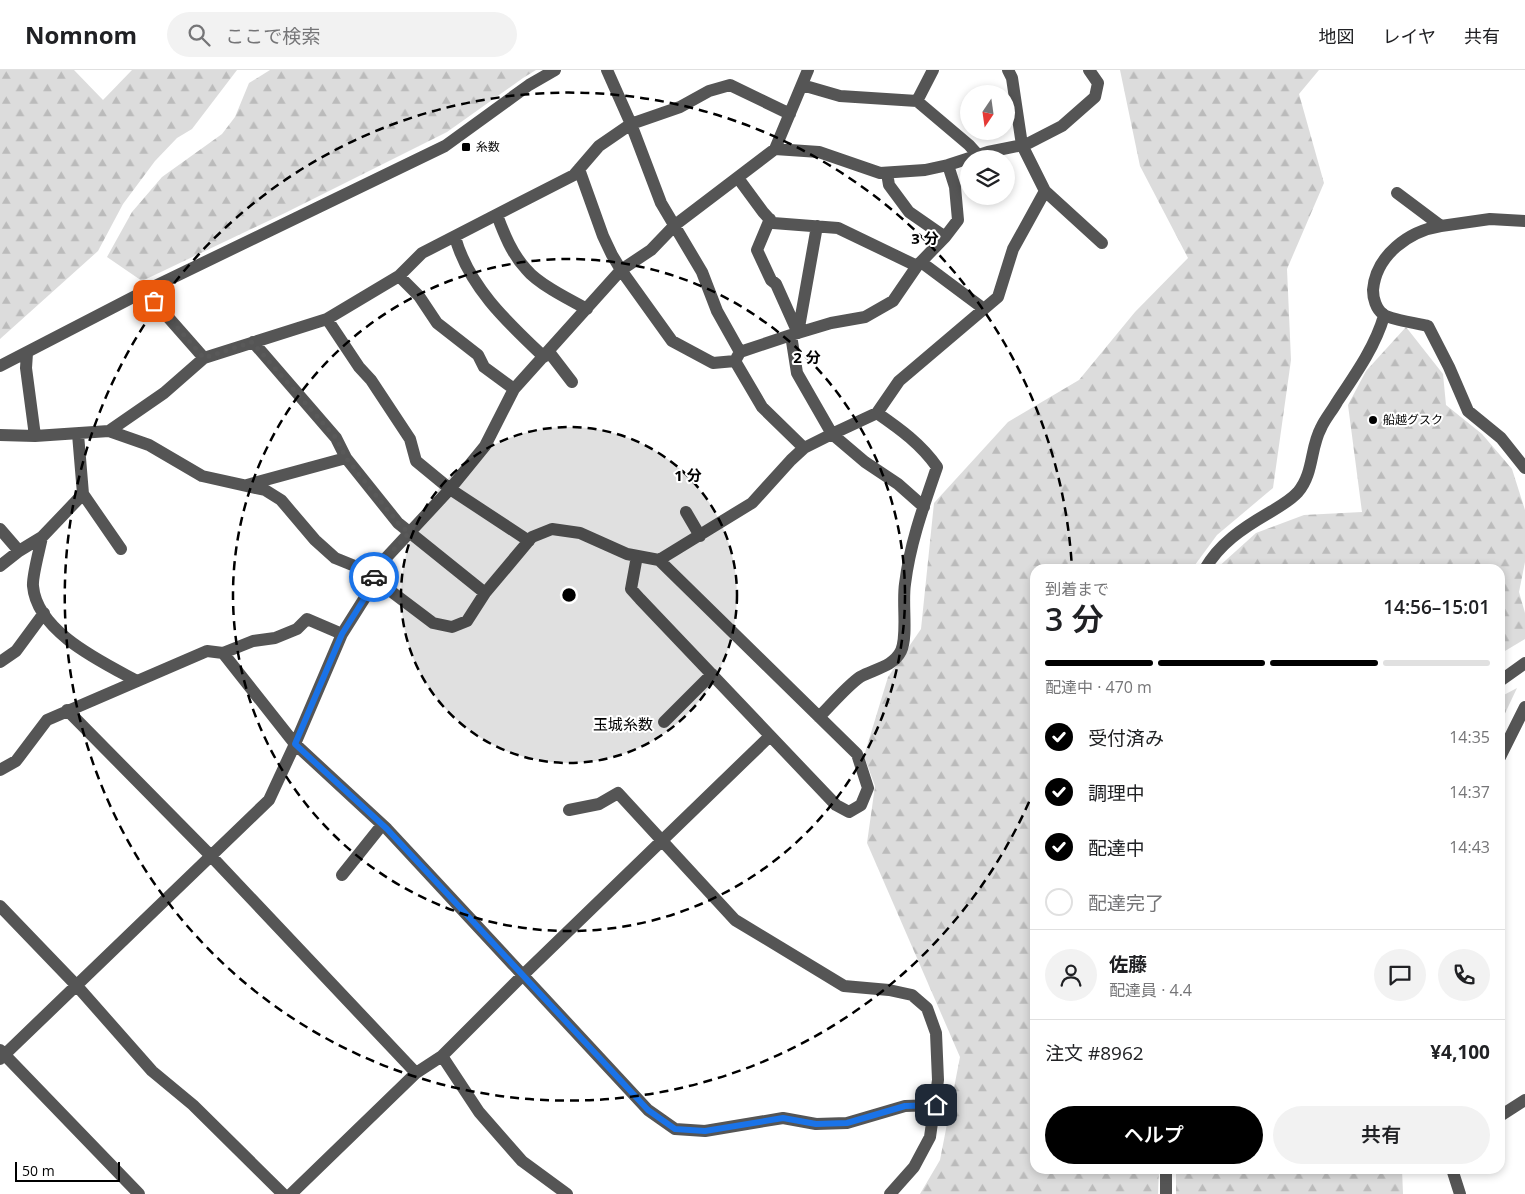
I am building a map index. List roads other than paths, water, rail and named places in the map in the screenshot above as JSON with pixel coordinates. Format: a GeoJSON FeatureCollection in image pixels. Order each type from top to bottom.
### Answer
{"type":"FeatureCollection","features":[{"type":"Feature","properties":{"kind":"street"},"geometry":{"type":"LineString","coordinates":[[0,366],[145,290],[444,146],[529,85],[555,70]]}},
{"type":"Feature","properties":{"kind":"street"},"geometry":{"type":"LineString","coordinates":[[607,70],[632,124],[661,203],[702,272],[717,310],[762,407],[804,448]]}},
{"type":"Feature","properties":{"kind":"street"},"geometry":{"type":"LineString","coordinates":[[139,1194],[2,1054],[77,986],[269,800],[342,634],[374,577],[409,533],[450,489],[485,446],[514,389],[621,270],[651,250],[675,225],[775,149],[808,70]]}},
{"type":"Feature","properties":{"kind":"street"},"geometry":{"type":"LineString","coordinates":[[917,101],[933,70]]}},
{"type":"Feature","properties":{"kind":"street"},"geometry":{"type":"LineString","coordinates":[[1008,70],[1012,78],[1022,146],[1045,191],[1102,242]]}},
{"type":"Feature","properties":{"kind":"street"},"geometry":{"type":"LineString","coordinates":[[1002,150],[1022,146],[1062,126],[1095,97],[1098,83],[1089,70]]}},
{"type":"Feature","properties":{"kind":"street"},"geometry":{"type":"LineString","coordinates":[[109,431],[164,393],[204,358],[327,319],[399,276],[422,253],[574,175],[599,146],[632,124],[680,107],[709,91],[730,85],[790,114]]}},
{"type":"Feature","properties":{"kind":"street"},"geometry":{"type":"LineString","coordinates":[[802,85],[840,96],[917,101],[974,150]]}},
{"type":"Feature","properties":{"kind":"street"},"geometry":{"type":"LineString","coordinates":[[775,149],[819,152],[880,173],[925,170],[960,161]]}},
{"type":"Feature","properties":{"kind":"street"},"geometry":{"type":"LineString","coordinates":[[578,169],[603,236],[621,270],[672,341],[713,363],[738,357],[795,334],[831,323],[865,317],[893,301],[919,264],[945,237],[958,220],[955,187],[948,165]]}},
{"type":"Feature","properties":{"kind":"street"},"geometry":{"type":"LineString","coordinates":[[887,173],[889,185],[909,212],[945,237]]}},
{"type":"Feature","properties":{"kind":"street"},"geometry":{"type":"LineString","coordinates":[[738,178],[763,212],[774,223],[838,228],[919,264],[984,309]]}},
{"type":"Feature","properties":{"kind":"street"},"geometry":{"type":"LineString","coordinates":[[659,560],[752,502],[804,448],[877,413],[899,381],[998,297],[1014,249],[1045,191]]}},
{"type":"Feature","properties":{"kind":"street"},"geometry":{"type":"LineString","coordinates":[[1397,193],[1441,226]]}},
{"type":"Feature","properties":{"kind":"street"},"geometry":{"type":"LineString","coordinates":[[497,215],[505,238],[526,270],[554,290],[587,309]]}},
{"type":"Feature","properties":{"kind":"street"},"geometry":{"type":"LineString","coordinates":[[770,219],[757,250],[771,280],[776,284],[795,334]]}},
{"type":"Feature","properties":{"kind":"street"},"geometry":{"type":"LineString","coordinates":[[1525,221],[1490,219],[1434,227],[1406,240],[1394,248],[1384,259],[1375,277],[1373,296],[1377,307],[1384,316],[1428,326],[1449,367],[1468,411],[1501,438],[1525,468]]}},
{"type":"Feature","properties":{"kind":"street"},"geometry":{"type":"LineString","coordinates":[[816,226],[795,334],[797,373],[832,434],[864,462],[898,484],[924,507]]}},
{"type":"Feature","properties":{"kind":"street"},"geometry":{"type":"LineString","coordinates":[[455,237],[459,253],[472,279],[507,322],[546,354],[572,382]]}},
{"type":"Feature","properties":{"kind":"street"},"geometry":{"type":"LineString","coordinates":[[399,276],[419,296],[437,323],[478,355],[484,367],[514,389]]}},
{"type":"Feature","properties":{"kind":"street"},"geometry":{"type":"LineString","coordinates":[[145,290],[204,358]]}},
{"type":"Feature","properties":{"kind":"street"},"geometry":{"type":"LineString","coordinates":[[1208,564],[1239,531],[1298,493],[1306,480],[1320,429],[1358,370],[1380,330],[1384,316]]}},
{"type":"Feature","properties":{"kind":"street"},"geometry":{"type":"LineString","coordinates":[[327,319],[410,439],[416,461],[450,489],[528,541]]}},
{"type":"Feature","properties":{"kind":"street"},"geometry":{"type":"LineString","coordinates":[[252,342],[336,438],[346,458],[398,523],[485,593]]}},
{"type":"Feature","properties":{"kind":"street"},"geometry":{"type":"LineString","coordinates":[[27,353],[26,368],[35,436]]}},
{"type":"Feature","properties":{"kind":"street"},"geometry":{"type":"LineString","coordinates":[[819,717],[859,678],[890,663],[900,652],[905,638],[904,585],[912,545],[937,467],[920,447],[901,430],[877,413]]}},
{"type":"Feature","properties":{"kind":"street"},"geometry":{"type":"LineString","coordinates":[[0,435],[35,436],[109,431],[149,445],[202,476],[265,490],[281,500],[315,540],[335,558],[374,577],[433,623],[452,627],[467,621],[485,593],[532,537],[552,529],[580,533],[627,554],[659,560],[857,754],[868,788],[862,805],[849,812],[836,805],[631,589],[637,556]]}},
{"type":"Feature","properties":{"kind":"street"},"geometry":{"type":"LineString","coordinates":[[78,434],[83,494],[121,549]]}},
{"type":"Feature","properties":{"kind":"street"},"geometry":{"type":"LineString","coordinates":[[246,485],[346,458]]}},
{"type":"Feature","properties":{"kind":"street"},"geometry":{"type":"LineString","coordinates":[[0,566],[19,551],[42,537],[83,494]]}},
{"type":"Feature","properties":{"kind":"street"},"geometry":{"type":"LineString","coordinates":[[686,512],[700,536]]}},
{"type":"Feature","properties":{"kind":"street"},"geometry":{"type":"LineString","coordinates":[[0,529],[19,551]]}},
{"type":"Feature","properties":{"kind":"street"},"geometry":{"type":"LineString","coordinates":[[42,537],[33,586],[40,608],[64,637],[94,657],[137,681]]}},
{"type":"Feature","properties":{"kind":"street"},"geometry":{"type":"LineString","coordinates":[[0,662],[16,652],[44,613]]}},
{"type":"Feature","properties":{"kind":"street"},"geometry":{"type":"LineString","coordinates":[[0,770],[16,761],[46,720],[207,651],[223,652],[253,641],[275,638],[297,629],[307,619],[342,634]]}},
{"type":"Feature","properties":{"kind":"street"},"geometry":{"type":"LineString","coordinates":[[223,652],[295,744],[382,825],[648,1110],[675,1129],[705,1131],[783,1118],[816,1124],[847,1123],[905,1106],[936,1105]]}},
{"type":"Feature","properties":{"kind":"street"},"geometry":{"type":"LineString","coordinates":[[1505,677],[1525,662]]}},
{"type":"Feature","properties":{"kind":"street"},"geometry":{"type":"LineString","coordinates":[[664,722],[712,674]]}},
{"type":"Feature","properties":{"kind":"street"},"geometry":{"type":"LineString","coordinates":[[1505,748],[1525,707]]}},
{"type":"Feature","properties":{"kind":"street"},"geometry":{"type":"LineString","coordinates":[[67,710],[211,856],[416,1073]]}},
{"type":"Feature","properties":{"kind":"street"},"geometry":{"type":"LineString","coordinates":[[291,1194],[416,1073],[442,1056],[770,736]]}},
{"type":"Feature","properties":{"kind":"street"},"geometry":{"type":"LineString","coordinates":[[569,810],[599,804],[618,793],[735,920],[844,986],[912,995],[927,1008],[936,1033],[938,1080],[930,1137],[914,1167],[890,1194]]}},
{"type":"Feature","properties":{"kind":"street"},"geometry":{"type":"LineString","coordinates":[[342,875],[382,825]]}},
{"type":"Feature","properties":{"kind":"street"},"geometry":{"type":"LineString","coordinates":[[0,906],[77,986],[152,1071],[193,1105],[283,1194]]}},
{"type":"Feature","properties":{"kind":"street"},"geometry":{"type":"LineString","coordinates":[[442,1056],[479,1112],[522,1161],[567,1194]]}},
{"type":"Feature","properties":{"kind":"street"},"geometry":{"type":"LineString","coordinates":[[1505,1113],[1525,1100]]}},
{"type":"Feature","properties":{"kind":"street"},"geometry":{"type":"LineString","coordinates":[[1166,1174],[1166,1194]]}},
{"type":"Feature","properties":{"kind":"street"},"geometry":{"type":"LineString","coordinates":[[1454,1174],[1460,1194]]}},
{"type":"Feature","properties":{"kind":"place","name":"糸数"},"geometry":{"type":"Point","coordinates":[466,147]}},
{"type":"Feature","properties":{"kind":"place","name":"船越グスク"},"geometry":{"type":"Point","coordinates":[1373,420]}},
{"type":"Feature","properties":{"kind":"district","name":"玉城糸数"},"geometry":{"type":"Point","coordinates":[623,725]}}]}
